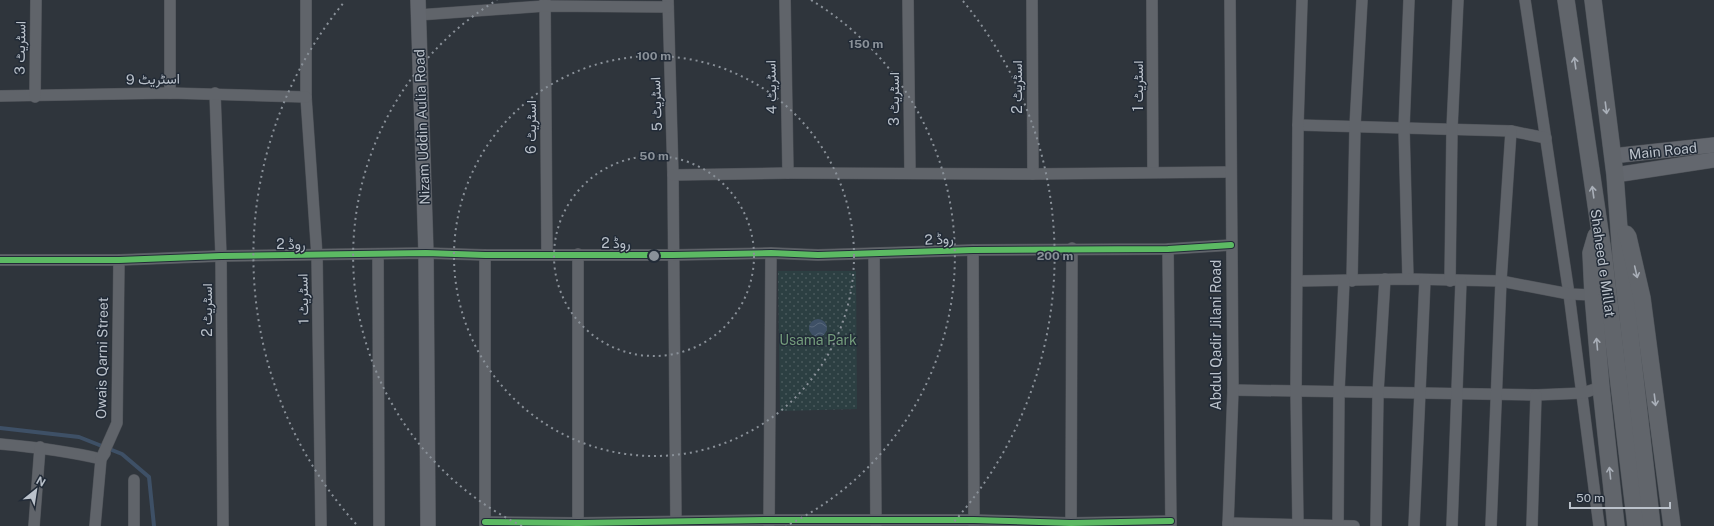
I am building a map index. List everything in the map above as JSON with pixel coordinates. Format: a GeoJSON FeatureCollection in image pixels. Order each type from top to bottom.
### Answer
{"type":"FeatureCollection","features":[{"type":"Feature","properties":{"kind":"main road","name":"Shaheed e Millat"},"geometry":{"type":"LineString","coordinates":[[1566,0],[1598,230],[1604,259],[1636,526]]}},
{"type":"Feature","properties":{"kind":"main road","name":"Shaheed e Millat"},"geometry":{"type":"LineString","coordinates":[[1593,0],[1615,175],[1617,223],[1652,526]]}},
{"type":"Feature","properties":{"kind":"main road","name":"Nizam Uddin Aulia Road"},"geometry":{"type":"LineString","coordinates":[[418,7],[426,253],[428,526]]}},
{"type":"Feature","properties":{"kind":"main road","name":"Main Road"},"geometry":{"type":"LineString","coordinates":[[1612,156],[1714,145]]}},
{"type":"Feature","properties":{"kind":"main road"},"geometry":{"type":"LineString","coordinates":[[1695,148],[1696,163]]}},
{"type":"Feature","properties":{"kind":"main road"},"geometry":{"type":"LineString","coordinates":[[1652,152],[1654,169]]}},
{"type":"Feature","properties":{"kind":"main road","name":"Main Road"},"geometry":{"type":"LineString","coordinates":[[1615,175],[1714,160]]}},
{"type":"Feature","properties":{"kind":"main road"},"geometry":{"type":"LineString","coordinates":[[1617,223],[1628,238],[1642,298],[1672,526]]}},
{"type":"Feature","properties":{"kind":"main road"},"geometry":{"type":"LineString","coordinates":[[1598,230],[1591,253],[1593,295],[1616,526]]}},
{"type":"Feature","properties":{"kind":"street","name":"اسٹریٹ 3"},"geometry":{"type":"LineString","coordinates":[[34,97],[36,0]]}},
{"type":"Feature","properties":{"kind":"street"},"geometry":{"type":"LineString","coordinates":[[170,0],[170,93]]}},
{"type":"Feature","properties":{"kind":"street","name":"اسٹریٹ 1"},"geometry":{"type":"LineString","coordinates":[[306,0],[306,97],[318,256],[321,526]]}},
{"type":"Feature","properties":{"kind":"street","name":"اسٹریٹ 4"},"geometry":{"type":"LineString","coordinates":[[785,0],[788,173]]}},
{"type":"Feature","properties":{"kind":"street","name":"اسٹریٹ 3"},"geometry":{"type":"LineString","coordinates":[[908,0],[910,173]]}},
{"type":"Feature","properties":{"kind":"street","name":"اسٹریٹ 2"},"geometry":{"type":"LineString","coordinates":[[1032,0],[1033,174]]}},
{"type":"Feature","properties":{"kind":"street","name":"اسٹریٹ 1"},"geometry":{"type":"LineString","coordinates":[[1152,0],[1153,172]]}},
{"type":"Feature","properties":{"kind":"street","name":"Abdul Qadir Jilani Road"},"geometry":{"type":"LineString","coordinates":[[1228,525],[1233,390],[1230,172],[1230,0]]}},
{"type":"Feature","properties":{"kind":"street"},"geometry":{"type":"LineString","coordinates":[[1298,525],[1296,390],[1298,125],[1302,0]]}},
{"type":"Feature","properties":{"kind":"street"},"geometry":{"type":"LineString","coordinates":[[1338,526],[1339,392],[1348,281],[1362,0]]}},
{"type":"Feature","properties":{"kind":"street"},"geometry":{"type":"LineString","coordinates":[[1408,279],[1404,128],[1409,0]]}},
{"type":"Feature","properties":{"kind":"street"},"geometry":{"type":"LineString","coordinates":[[1452,526],[1456,394],[1456,281],[1452,129],[1458,0]]}},
{"type":"Feature","properties":{"kind":"street"},"geometry":{"type":"LineString","coordinates":[[1525,0],[1583,393],[1599,526]]}},
{"type":"Feature","properties":{"kind":"street"},"geometry":{"type":"LineString","coordinates":[[418,7],[545,3],[668,4]]}},
{"type":"Feature","properties":{"kind":"street","name":"اسٹریٹ 6"},"geometry":{"type":"LineString","coordinates":[[545,3],[547,254]]}},
{"type":"Feature","properties":{"kind":"street","name":"اسٹریٹ 5"},"geometry":{"type":"LineString","coordinates":[[668,4],[673,175],[676,523]]}},
{"type":"Feature","properties":{"kind":"street","name":"اسٹریٹ 9"},"geometry":{"type":"LineString","coordinates":[[0,96],[34,97],[215,93],[306,97]]}},
{"type":"Feature","properties":{"kind":"street","name":"اسٹریٹ 2"},"geometry":{"type":"LineString","coordinates":[[215,93],[221,256],[223,526]]}},
{"type":"Feature","properties":{"kind":"street"},"geometry":{"type":"LineString","coordinates":[[1298,125],[1511,131],[1546,138]]}},
{"type":"Feature","properties":{"kind":"street"},"geometry":{"type":"LineString","coordinates":[[1491,526],[1501,281],[1511,131]]}},
{"type":"Feature","properties":{"kind":"street"},"geometry":{"type":"LineString","coordinates":[[673,175],[788,173],[1033,174],[1230,172]]}},
{"type":"Feature","properties":{"kind":"street","name":"روڈ 2"},"geometry":{"type":"LineString","coordinates":[[0,260],[118,260],[221,256],[318,256],[426,253],[485,255],[673,255],[771,253],[818,255],[1072,248],[1168,248],[1231,245]]}},
{"type":"Feature","properties":{"kind":"street"},"geometry":{"type":"LineString","coordinates":[[1071,524],[1072,248]]}},
{"type":"Feature","properties":{"kind":"street"},"geometry":{"type":"LineString","coordinates":[[485,255],[485,524],[1171,524],[1168,248]]}},
{"type":"Feature","properties":{"kind":"street"},"geometry":{"type":"LineString","coordinates":[[973,250],[974,523]]}},
{"type":"Feature","properties":{"kind":"street"},"geometry":{"type":"LineString","coordinates":[[769,523],[771,253]]}},
{"type":"Feature","properties":{"kind":"street"},"geometry":{"type":"LineString","coordinates":[[378,254],[379,526]]}},
{"type":"Feature","properties":{"kind":"street"},"geometry":{"type":"LineString","coordinates":[[578,254],[578,525]]}},
{"type":"Feature","properties":{"kind":"street"},"geometry":{"type":"LineString","coordinates":[[874,254],[876,523]]}},
{"type":"Feature","properties":{"kind":"street","name":"Owais Qarni Street"},"geometry":{"type":"LineString","coordinates":[[95,526],[104,455],[118,419],[118,260]]}},
{"type":"Feature","properties":{"kind":"street"},"geometry":{"type":"LineString","coordinates":[[1298,281],[1385,279],[1501,281],[1569,294],[1593,295]]}},
{"type":"Feature","properties":{"kind":"street"},"geometry":{"type":"LineString","coordinates":[[1376,526],[1378,393],[1385,279]]}},
{"type":"Feature","properties":{"kind":"street"},"geometry":{"type":"LineString","coordinates":[[1414,526],[1425,280]]}},
{"type":"Feature","properties":{"kind":"street"},"geometry":{"type":"LineString","coordinates":[[1233,390],[1536,395],[1583,393],[1601,387]]}},
{"type":"Feature","properties":{"kind":"street"},"geometry":{"type":"LineString","coordinates":[[1532,526],[1536,395]]}},
{"type":"Feature","properties":{"kind":"street"},"geometry":{"type":"LineString","coordinates":[[0,444],[40,447],[104,455]]}},
{"type":"Feature","properties":{"kind":"street"},"geometry":{"type":"LineString","coordinates":[[34,526],[40,447]]}},
{"type":"Feature","properties":{"kind":"street"},"geometry":{"type":"LineString","coordinates":[[134,480],[134,526]]}},
{"type":"Feature","properties":{"kind":"street"},"geometry":{"type":"LineString","coordinates":[[1228,525],[1354,526]]}},
{"type":"Feature","properties":{"kind":"green space","name":"Usama Park"},"geometry":{"type":"Polygon","coordinates":[[[778,271],[856,271],[857,409],[780,411],[778,271]]]}},
{"type":"Feature","properties":{"kind":"water"},"geometry":{"type":"Polygon","coordinates":[[[818,319],[824,322],[827,328],[824,334],[818,337],[812,334],[809,328],[812,322],[818,319]]]}},
{"type":"Feature","properties":{"kind":"waterway"},"geometry":{"type":"LineString","coordinates":[[0,428],[79,437],[122,454],[149,477],[154,526]]}},
{"type":"Feature","properties":{"kind":"cycle path"},"geometry":{"type":"LineString","coordinates":[[0,260],[119,260],[221,256],[426,253],[485,255],[673,255],[771,253],[818,255],[973,250],[1168,249],[1231,245]]}},
{"type":"Feature","properties":{"kind":"cycle path"},"geometry":{"type":"LineString","coordinates":[[485,522],[578,523],[769,520],[974,520],[1071,523],[1171,521]]}}]}
